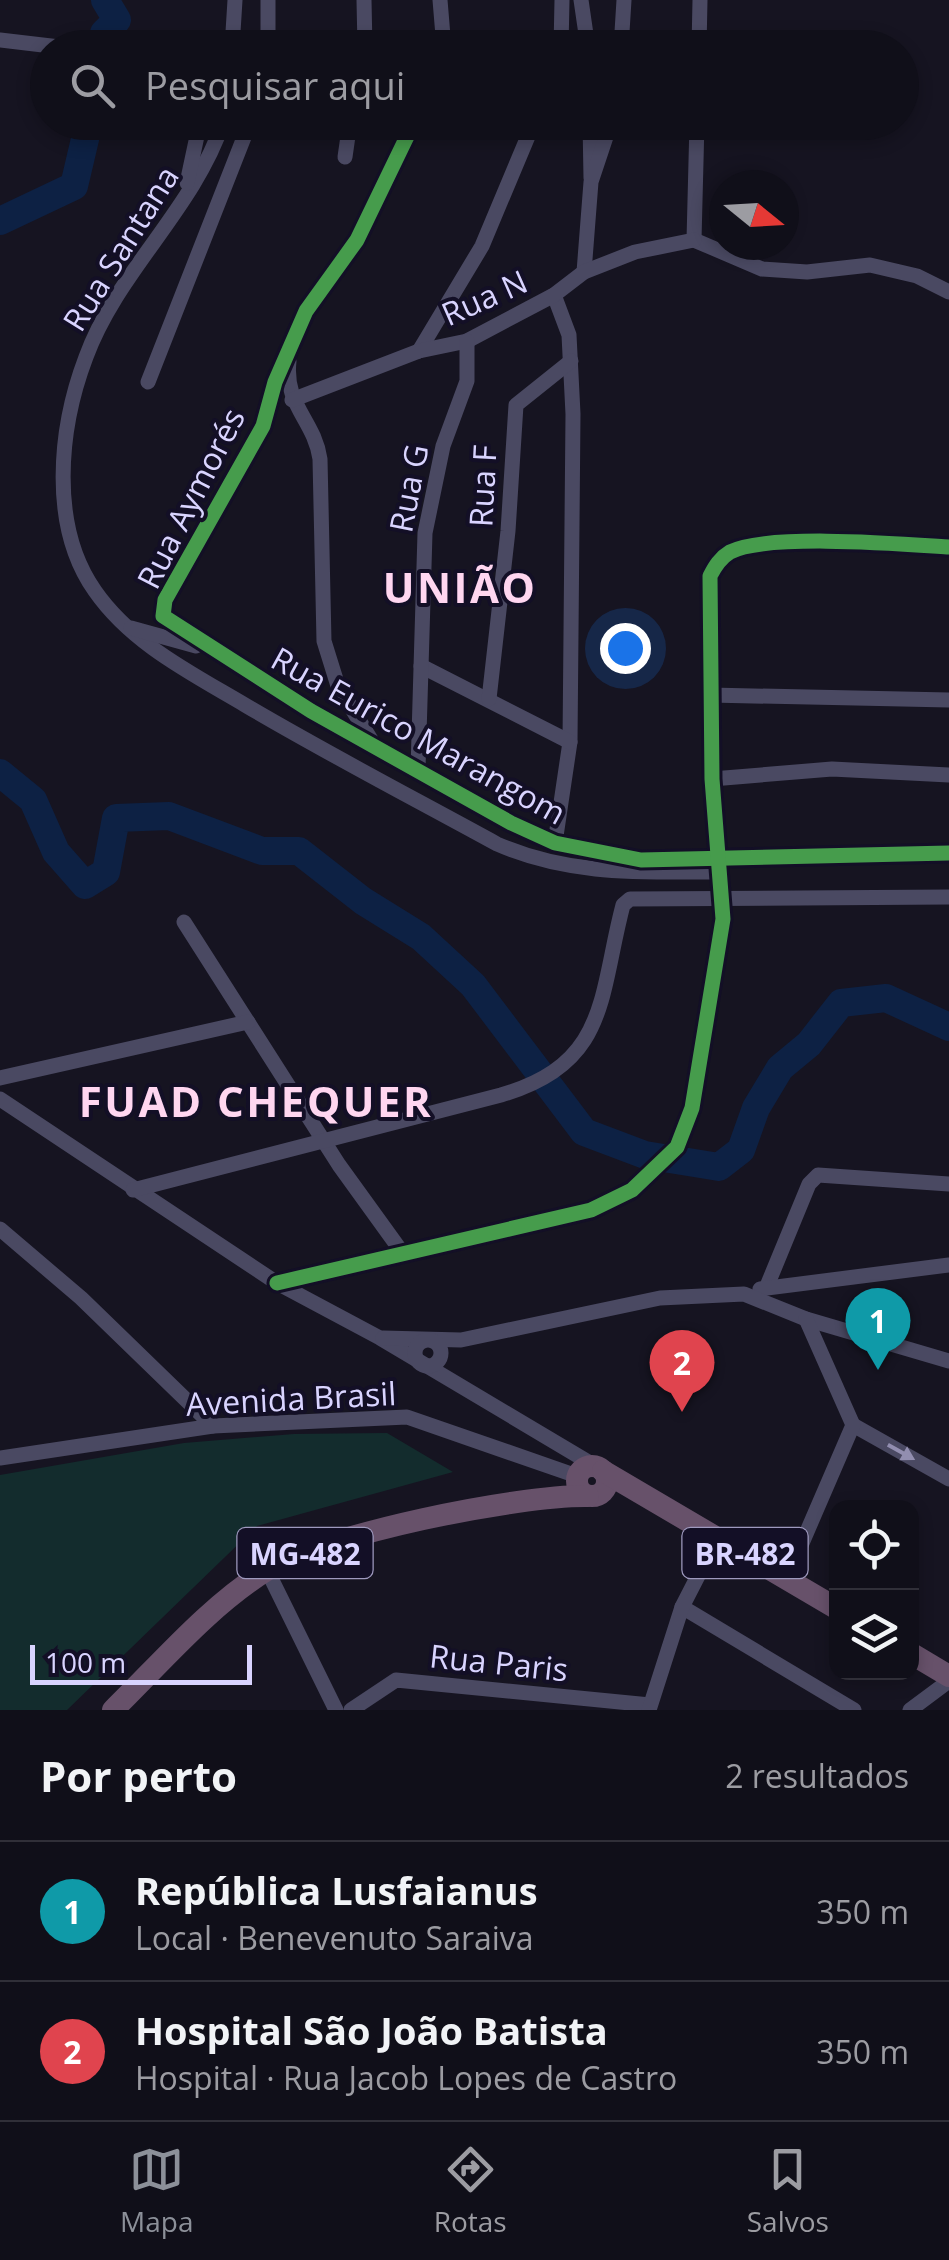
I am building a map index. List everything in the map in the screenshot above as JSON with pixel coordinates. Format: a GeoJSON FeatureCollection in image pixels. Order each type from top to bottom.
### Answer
{"type":"FeatureCollection","features":[{"type":"Feature","properties":{"kind":"highway","name":"MG-482"},"geometry":{"type":"LineString","coordinates":[[113,1710],[213,1613],[267,1570],[358,1537],[488,1507],[549,1500],[586,1476]]}},
{"type":"Feature","properties":{"kind":"highway","name":"BR-482"},"geometry":{"type":"LineString","coordinates":[[586,1476],[650,1501],[829,1604]]}},
{"type":"Feature","properties":{"kind":"highway"},"geometry":{"type":"LineString","coordinates":[[919,1659],[949,1679]]}},
{"type":"Feature","properties":{"kind":"street"},"geometry":{"type":"LineString","coordinates":[[233,30],[234,0]]}},
{"type":"Feature","properties":{"kind":"street"},"geometry":{"type":"LineString","coordinates":[[268,0],[268,30]]}},
{"type":"Feature","properties":{"kind":"street"},"geometry":{"type":"LineString","coordinates":[[364,0],[365,30]]}},
{"type":"Feature","properties":{"kind":"street"},"geometry":{"type":"LineString","coordinates":[[440,0],[442,30]]}},
{"type":"Feature","properties":{"kind":"street"},"geometry":{"type":"LineString","coordinates":[[561,30],[562,0]]}},
{"type":"Feature","properties":{"kind":"street"},"geometry":{"type":"LineString","coordinates":[[581,0],[585,30]]}},
{"type":"Feature","properties":{"kind":"street"},"geometry":{"type":"LineString","coordinates":[[623,30],[624,0]]}},
{"type":"Feature","properties":{"kind":"street"},"geometry":{"type":"LineString","coordinates":[[699,30],[700,0]]}},
{"type":"Feature","properties":{"kind":"street"},"geometry":{"type":"LineString","coordinates":[[0,40],[30,44]]}},
{"type":"Feature","properties":{"kind":"street"},"geometry":{"type":"LineString","coordinates":[[182,202],[196,140]]}},
{"type":"Feature","properties":{"kind":"street","name":"Rua Santana"},"geometry":{"type":"LineString","coordinates":[[128,627],[94,590],[78,553],[64,503],[66,438],[86,354],[141,258],[208,159],[215,140]]}},
{"type":"Feature","properties":{"kind":"street"},"geometry":{"type":"LineString","coordinates":[[148,382],[243,140]]}},
{"type":"Feature","properties":{"kind":"street"},"geometry":{"type":"LineString","coordinates":[[345,158],[348,140]]}},
{"type":"Feature","properties":{"kind":"street","name":"Rua Aymorés"},"geometry":{"type":"LineString","coordinates":[[168,622],[162,609],[165,600],[263,426],[306,311],[369,218],[406,140]]}},
{"type":"Feature","properties":{"kind":"street"},"geometry":{"type":"LineString","coordinates":[[418,351],[482,246],[526,140]]}},
{"type":"Feature","properties":{"kind":"street"},"geometry":{"type":"LineString","coordinates":[[584,272],[592,182],[591,140]]}},
{"type":"Feature","properties":{"kind":"street"},"geometry":{"type":"LineString","coordinates":[[592,182],[605,140]]}},
{"type":"Feature","properties":{"kind":"street"},"geometry":{"type":"LineString","coordinates":[[697,140],[694,240],[762,269],[806,272],[870,266],[918,276],[949,292]]}},
{"type":"Feature","properties":{"kind":"street","name":"Rua N"},"geometry":{"type":"LineString","coordinates":[[292,400],[418,351],[467,341],[554,295],[584,272],[635,252],[694,240]]}},
{"type":"Feature","properties":{"kind":"street"},"geometry":{"type":"LineString","coordinates":[[554,295],[569,336],[571,361],[570,742],[555,843]]}},
{"type":"Feature","properties":{"kind":"street","name":"Rua G"},"geometry":{"type":"LineString","coordinates":[[418,769],[426,534],[443,446],[468,380],[467,341]]}},
{"type":"Feature","properties":{"kind":"street"},"geometry":{"type":"LineString","coordinates":[[292,342],[288,385],[292,400],[318,443],[320,458],[322,602],[330,666],[374,744]]}},
{"type":"Feature","properties":{"kind":"street","name":"Rua F"},"geometry":{"type":"LineString","coordinates":[[489,699],[508,531],[516,406],[524,394],[571,361]]}},
{"type":"Feature","properties":{"kind":"street"},"geometry":{"type":"LineString","coordinates":[[277,1283],[614,1202],[648,1176],[676,1147],[692,1108],[722,942],[724,896],[712,780],[708,586],[717,562],[728,553],[786,543],[948,545]]}},
{"type":"Feature","properties":{"kind":"street","name":"Rua Eurico Marangom"},"geometry":{"type":"LineString","coordinates":[[168,622],[210,651],[511,824],[555,843],[641,860],[718,864]]}},
{"type":"Feature","properties":{"kind":"street"},"geometry":{"type":"LineString","coordinates":[[128,627],[210,651]]}},
{"type":"Feature","properties":{"kind":"street","name":"Rua Eurico Marangom"},"geometry":{"type":"LineString","coordinates":[[128,627],[156,652],[305,740],[528,857],[586,870],[718,864]]}},
{"type":"Feature","properties":{"kind":"street"},"geometry":{"type":"LineString","coordinates":[[421,666],[570,742]]}},
{"type":"Feature","properties":{"kind":"street"},"geometry":{"type":"LineString","coordinates":[[710,694],[949,700]]}},
{"type":"Feature","properties":{"kind":"street"},"geometry":{"type":"LineString","coordinates":[[712,780],[832,769],[949,775]]}},
{"type":"Feature","properties":{"kind":"street"},"geometry":{"type":"LineString","coordinates":[[718,864],[949,853]]}},
{"type":"Feature","properties":{"kind":"street"},"geometry":{"type":"LineString","coordinates":[[133,1190],[525,1088],[565,1065],[584,1046],[608,986],[620,914],[630,898],[949,897]]}},
{"type":"Feature","properties":{"kind":"street"},"geometry":{"type":"LineString","coordinates":[[184,922],[324,1139],[404,1254]]}},
{"type":"Feature","properties":{"kind":"street"},"geometry":{"type":"LineString","coordinates":[[0,1078],[248,1022]]}},
{"type":"Feature","properties":{"kind":"street"},"geometry":{"type":"LineString","coordinates":[[0,1100],[277,1283],[452,1381],[586,1476]]}},
{"type":"Feature","properties":{"kind":"street"},"geometry":{"type":"LineString","coordinates":[[767,1286],[809,1184],[818,1175],[949,1184]]}},
{"type":"Feature","properties":{"kind":"street"},"geometry":{"type":"LineString","coordinates":[[0,1229],[81,1298],[212,1426]]}},
{"type":"Feature","properties":{"kind":"street"},"geometry":{"type":"LineString","coordinates":[[380,1338],[461,1340],[660,1298],[744,1294],[767,1286],[949,1264]]}},
{"type":"Feature","properties":{"kind":"street"},"geometry":{"type":"LineString","coordinates":[[744,1294],[806,1319],[949,1361]]}},
{"type":"Feature","properties":{"kind":"street"},"geometry":{"type":"LineString","coordinates":[[806,1319],[854,1425],[949,1479]]}},
{"type":"Feature","properties":{"kind":"street"},"geometry":{"type":"LineString","coordinates":[[422,1365],[415,1351],[422,1341],[430,1340],[439,1346],[441,1368],[452,1381]]}},
{"type":"Feature","properties":{"kind":"street"},"geometry":{"type":"LineString","coordinates":[[422,1365],[435,1364],[461,1340]]}},
{"type":"Feature","properties":{"kind":"street","name":"Avenida Brasil"},"geometry":{"type":"LineString","coordinates":[[0,1458],[212,1426],[407,1417],[586,1476]]}},
{"type":"Feature","properties":{"kind":"street"},"geometry":{"type":"LineString","coordinates":[[787,1578],[854,1425]]}},
{"type":"Feature","properties":{"kind":"street"},"geometry":{"type":"LineString","coordinates":[[650,1708],[682,1607],[718,1537]]}},
{"type":"Feature","properties":{"kind":"street"},"geometry":{"type":"LineString","coordinates":[[267,1570],[336,1710]]}},
{"type":"Feature","properties":{"kind":"street"},"geometry":{"type":"LineString","coordinates":[[682,1607],[854,1710]]}},
{"type":"Feature","properties":{"kind":"street"},"geometry":{"type":"LineString","coordinates":[[910,1710],[949,1679]]}},
{"type":"Feature","properties":{"kind":"street","name":"Rua Paris"},"geometry":{"type":"LineString","coordinates":[[350,1710],[396,1680],[650,1708]]}},
{"type":"Feature","properties":{"kind":"green space"},"geometry":{"type":"Polygon","coordinates":[[[387,1433],[453,1472],[257,1526],[67,1710],[0,1710],[0,1475],[184,1443],[294,1434],[387,1433]]]}},
{"type":"Feature","properties":{"kind":"waterway"},"geometry":{"type":"LineString","coordinates":[[105,0],[117,20],[107,30]]}},
{"type":"Feature","properties":{"kind":"waterway"},"geometry":{"type":"LineString","coordinates":[[0,221],[74,186],[85,140]]}},
{"type":"Feature","properties":{"kind":"waterway"},"geometry":{"type":"LineString","coordinates":[[0,773],[33,800],[56,852],[85,885],[106,872],[116,818],[169,816],[262,851],[299,851],[363,901],[421,937],[473,985],[584,1132],[645,1155],[719,1167],[741,1150],[756,1108],[780,1068],[809,1044],[841,1003],[886,998],[949,1027]]}},
{"type":"Feature","properties":{"kind":"cycle path"},"geometry":{"type":"LineString","coordinates":[[405,140],[357,240],[306,311],[275,382],[263,426],[165,600],[163,616],[311,711],[511,823],[555,843],[641,860],[949,853]]}},
{"type":"Feature","properties":{"kind":"cycle path"},"geometry":{"type":"LineString","coordinates":[[277,1283],[591,1210],[632,1190],[677,1147],[692,1108],[723,919],[712,779],[710,576],[730,552],[748,546],[836,541],[949,547]]}},
{"type":"Feature","properties":{"kind":"place","name":"República Lusfaianus"},"geometry":{"type":"Point","coordinates":[878,1370]}},
{"type":"Feature","properties":{"kind":"place","name":"Hospital São João Batista"},"geometry":{"type":"Point","coordinates":[682,1412]}},
{"type":"Feature","properties":{"kind":"district","name":"UNIÃO"},"geometry":{"type":"Point","coordinates":[460,586]}},
{"type":"Feature","properties":{"kind":"district","name":"FUAD CHEQUER"},"geometry":{"type":"Point","coordinates":[256,1100]}}]}
